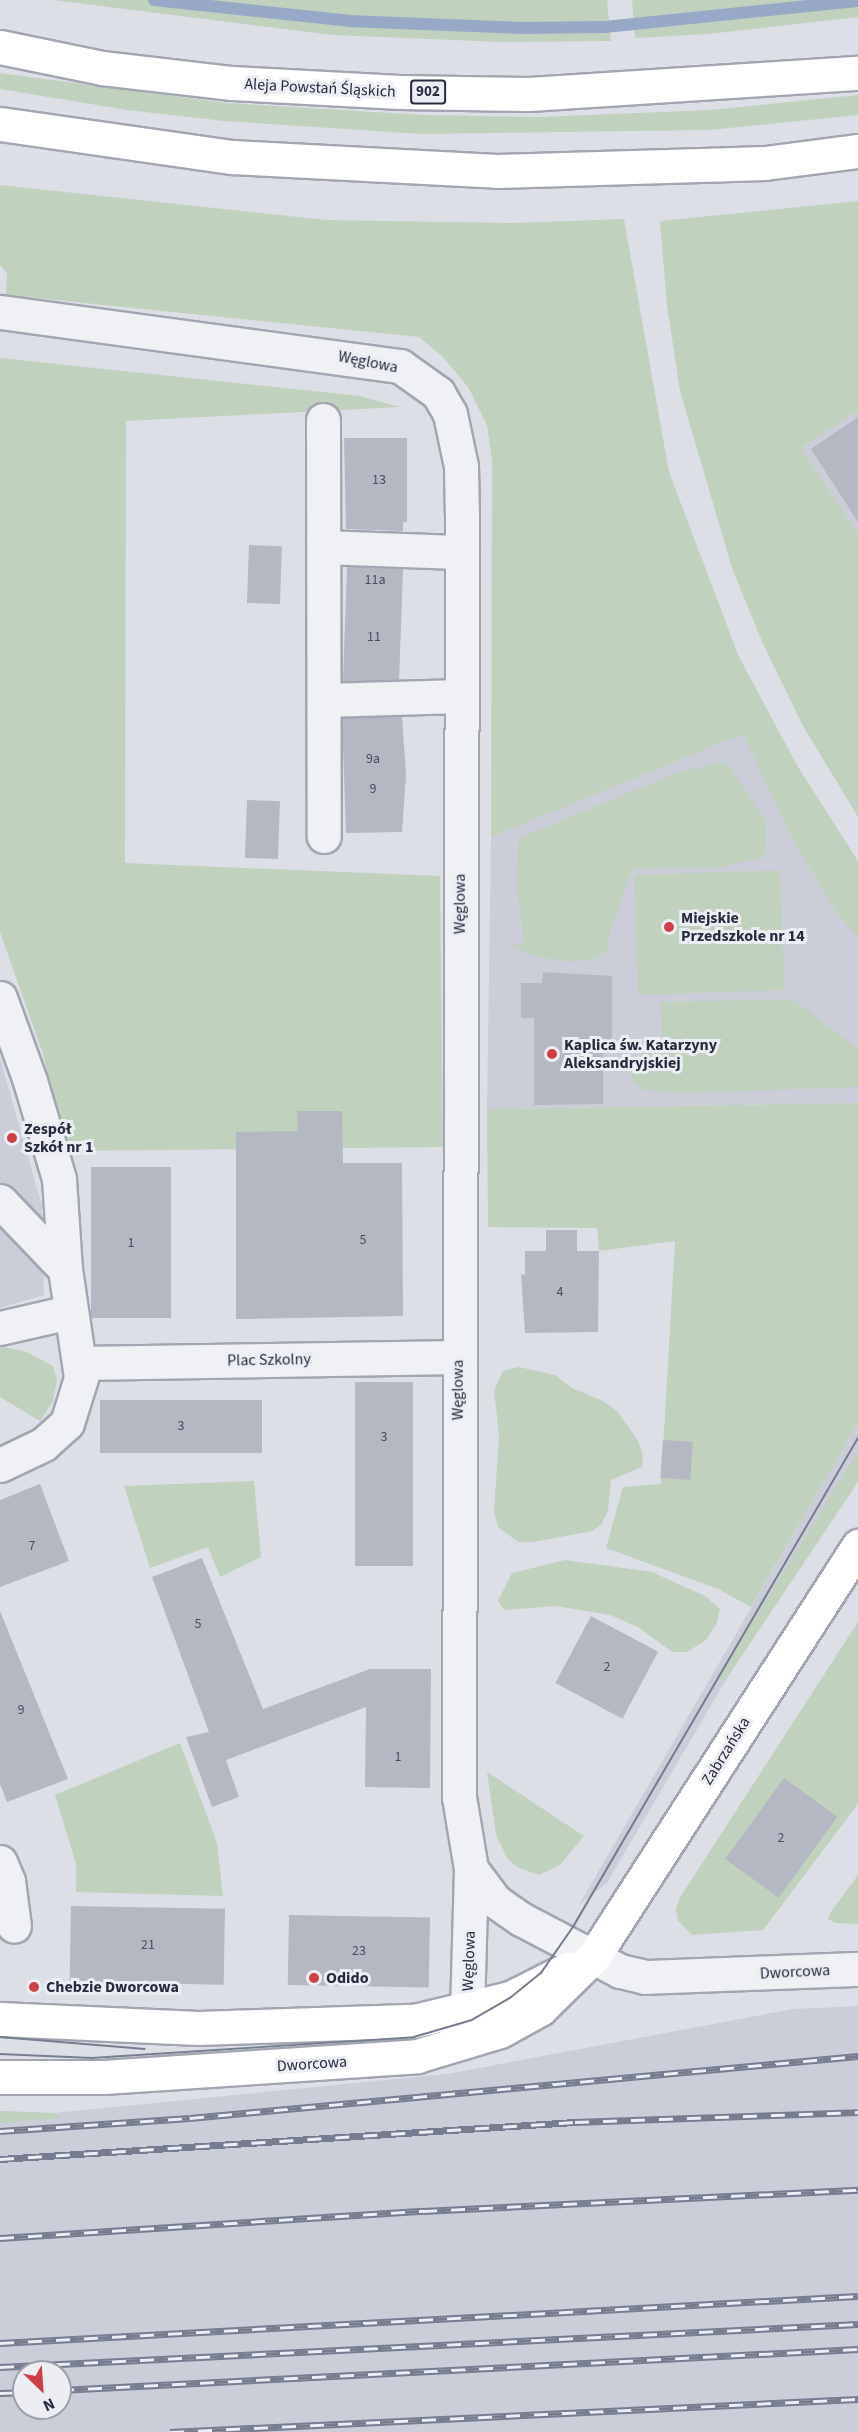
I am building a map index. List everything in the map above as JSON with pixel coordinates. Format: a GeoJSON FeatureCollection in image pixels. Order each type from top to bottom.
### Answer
{"type":"FeatureCollection","features":[{"type":"Feature","properties":{"kind":"main road","name":"Aleja Powstań Śląskich"},"geometry":{"type":"LineString","coordinates":[[0,48],[102,68],[232,83],[400,92],[529,94],[858,73]]}},
{"type":"Feature","properties":{"kind":"main road"},"geometry":{"type":"LineString","coordinates":[[0,123],[232,157],[497,171],[765,163],[858,151]]}},
{"type":"Feature","properties":{"kind":"main road","name":"Zabrzańska"},"geometry":{"type":"LineString","coordinates":[[594,1956],[858,1546]]}},
{"type":"Feature","properties":{"kind":"main road"},"geometry":{"type":"LineString","coordinates":[[0,2019],[198,2028],[414,2021],[510,1998],[594,1956]]}},
{"type":"Feature","properties":{"kind":"main road","name":"Dworcowa"},"geometry":{"type":"LineString","coordinates":[[0,2077],[104,2077],[417,2056],[500,2031],[540,2009],[594,1956]]}},
{"type":"Feature","properties":{"kind":"street","name":"Węglowa"},"geometry":{"type":"LineString","coordinates":[[0,312],[400,366],[438,393],[450,414],[461,466],[462,552],[458,1358],[459,1797],[471,1869],[467,2010],[481,2029],[500,2031]]}},
{"type":"Feature","properties":{"kind":"street"},"geometry":{"type":"LineString","coordinates":[[323,420],[324,836]]}},
{"type":"Feature","properties":{"kind":"street"},"geometry":{"type":"LineString","coordinates":[[324,547],[462,552]]}},
{"type":"Feature","properties":{"kind":"street"},"geometry":{"type":"LineString","coordinates":[[324,700],[461,696]]}},
{"type":"Feature","properties":{"kind":"street"},"geometry":{"type":"LineString","coordinates":[[0,998],[59,1179],[65,1269],[70,1312],[80,1363],[77,1400],[67,1423],[44,1444],[0,1465]]}},
{"type":"Feature","properties":{"kind":"street"},"geometry":{"type":"LineString","coordinates":[[0,1202],[65,1269]]}},
{"type":"Feature","properties":{"kind":"street"},"geometry":{"type":"LineString","coordinates":[[0,1328],[70,1312]]}},
{"type":"Feature","properties":{"kind":"street","name":"Plac Szkolny"},"geometry":{"type":"LineString","coordinates":[[80,1363],[458,1358]]}},
{"type":"Feature","properties":{"kind":"street"},"geometry":{"type":"LineString","coordinates":[[0,1862],[8,1881],[14,1926]]}},
{"type":"Feature","properties":{"kind":"street","name":"Węglowa"},"geometry":{"type":"LineString","coordinates":[[471,1869],[495,1901],[594,1956]]}},
{"type":"Feature","properties":{"kind":"street","name":"Dworcowa"},"geometry":{"type":"LineString","coordinates":[[594,1956],[620,1971],[667,1979],[858,1969]]}},
{"type":"Feature","properties":{"kind":"shaded area"},"geometry":{"type":"Polygon","coordinates":[[[858,411],[858,533],[801,448],[858,411]]]}},
{"type":"Feature","properties":{"kind":"shaded area","name":"Miejskie Przedszkole nr 14"},"geometry":{"type":"Polygon","coordinates":[[[743,733],[792,839],[838,915],[858,939],[858,1103],[487,1109],[491,837],[743,733]]]}},
{"type":"Feature","properties":{"kind":"shaded area","name":"Zespół Szkół nr 1"},"geometry":{"type":"Polygon","coordinates":[[[0,1058],[42,1206],[44,1295],[0,1308],[0,1058]]]}},
{"type":"Feature","properties":{"kind":"shaded area"},"geometry":{"type":"Polygon","coordinates":[[[858,1423],[858,1454],[607,1883],[579,1905],[858,1423]]]}},
{"type":"Feature","properties":{"kind":"shaded area"},"geometry":{"type":"Polygon","coordinates":[[[858,2006],[858,2432],[0,2432],[0,2111],[53,2113],[447,2074],[793,2009],[858,2006]]]}},
{"type":"Feature","properties":{"kind":"green space"},"geometry":{"type":"Polygon","coordinates":[[[53,0],[607,0],[611,41],[502,42],[333,35],[53,0]]]}},
{"type":"Feature","properties":{"kind":"green space"},"geometry":{"type":"Polygon","coordinates":[[[632,0],[858,0],[858,17],[708,34],[635,38],[632,0]]]}},
{"type":"Feature","properties":{"kind":"green space"},"geometry":{"type":"Polygon","coordinates":[[[0,73],[226,103],[425,115],[540,117],[711,110],[858,95],[858,115],[709,130],[421,134],[224,121],[127,110],[0,89],[0,73]]]}},
{"type":"Feature","properties":{"kind":"green space"},"geometry":{"type":"Polygon","coordinates":[[[0,185],[326,220],[513,223],[624,219],[669,472],[739,657],[798,767],[858,861],[858,939],[838,915],[792,839],[743,734],[491,837],[492,461],[487,425],[468,387],[443,357],[419,337],[6,295],[7,273],[0,265],[0,185]]]}},
{"type":"Feature","properties":{"kind":"green space"},"geometry":{"type":"Polygon","coordinates":[[[858,201],[858,411],[801,448],[858,533],[858,817],[803,726],[763,644],[732,568],[680,391],[667,306],[660,221],[858,201]]]}},
{"type":"Feature","properties":{"kind":"green space"},"geometry":{"type":"Polygon","coordinates":[[[0,358],[360,396],[400,407],[126,421],[125,863],[440,876],[443,1147],[67,1151],[43,1054],[0,932],[0,358]]]}},
{"type":"Feature","properties":{"kind":"green space"},"geometry":{"type":"Polygon","coordinates":[[[726,762],[766,821],[765,857],[721,867],[632,869],[611,928],[607,951],[595,958],[576,962],[542,958],[512,946],[524,943],[516,881],[519,838],[679,772],[726,762]]]}},
{"type":"Feature","properties":{"kind":"green space"},"geometry":{"type":"Polygon","coordinates":[[[780,870],[784,990],[638,995],[634,875],[780,870]]]}},
{"type":"Feature","properties":{"kind":"green space"},"geometry":{"type":"Polygon","coordinates":[[[793,999],[858,1049],[858,1087],[685,1093],[644,1090],[634,1083],[629,1072],[632,1059],[662,1044],[661,1002],[793,999]]]}},
{"type":"Feature","properties":{"kind":"green space"},"geometry":{"type":"Polygon","coordinates":[[[858,1103],[858,1423],[751,1607],[718,1589],[606,1548],[623,1487],[661,1484],[675,1241],[599,1251],[597,1228],[488,1227],[487,1109],[858,1103]]]}},
{"type":"Feature","properties":{"kind":"green space"},"geometry":{"type":"Polygon","coordinates":[[[0,1346],[27,1352],[53,1366],[57,1380],[53,1401],[40,1421],[0,1397],[0,1346]]]}},
{"type":"Feature","properties":{"kind":"green space"},"geometry":{"type":"Polygon","coordinates":[[[519,1367],[555,1375],[572,1388],[603,1401],[617,1411],[637,1439],[643,1455],[642,1467],[611,1480],[608,1511],[601,1525],[592,1531],[534,1542],[518,1542],[498,1527],[494,1512],[499,1435],[494,1391],[503,1371],[519,1367]]]}},
{"type":"Feature","properties":{"kind":"green space"},"geometry":{"type":"Polygon","coordinates":[[[858,1452],[858,1482],[725,1681],[718,1677],[858,1452]]]}},
{"type":"Feature","properties":{"kind":"green space"},"geometry":{"type":"Polygon","coordinates":[[[254,1481],[261,1557],[220,1577],[208,1547],[150,1568],[124,1486],[254,1481]]]}},
{"type":"Feature","properties":{"kind":"green space"},"geometry":{"type":"Polygon","coordinates":[[[565,1560],[652,1572],[705,1596],[720,1609],[717,1623],[706,1640],[687,1652],[672,1652],[638,1627],[610,1615],[556,1606],[504,1610],[498,1601],[512,1573],[565,1560]]]}},
{"type":"Feature","properties":{"kind":"green space"},"geometry":{"type":"Polygon","coordinates":[[[858,1622],[858,1804],[763,1930],[692,1935],[678,1921],[676,1909],[679,1899],[858,1622]]]}},
{"type":"Feature","properties":{"kind":"green space"},"geometry":{"type":"Polygon","coordinates":[[[180,1743],[217,1843],[223,1896],[76,1892],[76,1864],[55,1795],[180,1743]]]}},
{"type":"Feature","properties":{"kind":"green space"},"geometry":{"type":"Polygon","coordinates":[[[487,1772],[584,1836],[560,1865],[539,1875],[517,1867],[507,1858],[496,1835],[487,1772]]]}},
{"type":"Feature","properties":{"kind":"green space"},"geometry":{"type":"Polygon","coordinates":[[[858,1875],[858,1924],[835,1923],[828,1919],[831,1912],[858,1875]]]}},
{"type":"Feature","properties":{"kind":"green space"},"geometry":{"type":"Polygon","coordinates":[[[0,2111],[53,2113],[60,2118],[0,2123],[0,2111]]]}},
{"type":"Feature","properties":{"kind":"building"},"geometry":{"type":"Polygon","coordinates":[[[858,417],[858,522],[811,449],[858,417]]]}},
{"type":"Feature","properties":{"kind":"building"},"geometry":{"type":"Polygon","coordinates":[[[344,438],[407,438],[407,522],[403,522],[403,531],[346,529],[344,438]]]}},
{"type":"Feature","properties":{"kind":"building"},"geometry":{"type":"Polygon","coordinates":[[[249,545],[282,546],[280,604],[247,603],[249,545]]]}},
{"type":"Feature","properties":{"kind":"building"},"geometry":{"type":"Polygon","coordinates":[[[347,567],[403,569],[399,683],[343,681],[347,567]]]}},
{"type":"Feature","properties":{"kind":"building"},"geometry":{"type":"Polygon","coordinates":[[[402,716],[406,775],[402,832],[346,833],[342,718],[402,716]]]}},
{"type":"Feature","properties":{"kind":"building"},"geometry":{"type":"Polygon","coordinates":[[[247,800],[280,801],[278,859],[245,858],[247,800]]]}},
{"type":"Feature","properties":{"kind":"building"},"geometry":{"type":"Polygon","coordinates":[[[543,972],[612,976],[612,1043],[603,1043],[603,1104],[534,1105],[534,1018],[521,1018],[521,983],[542,983],[543,972]]]}},
{"type":"Feature","properties":{"kind":"building"},"geometry":{"type":"Polygon","coordinates":[[[297,1111],[342,1111],[343,1163],[402,1163],[403,1316],[236,1319],[236,1132],[298,1131],[297,1111]]]}},
{"type":"Feature","properties":{"kind":"building"},"geometry":{"type":"Polygon","coordinates":[[[91,1167],[171,1167],[171,1318],[91,1318],[91,1167]]]}},
{"type":"Feature","properties":{"kind":"building"},"geometry":{"type":"Polygon","coordinates":[[[546,1230],[577,1230],[577,1251],[599,1251],[598,1332],[525,1333],[521,1274],[525,1275],[525,1251],[546,1251],[546,1230]]]}},
{"type":"Feature","properties":{"kind":"building"},"geometry":{"type":"Polygon","coordinates":[[[355,1382],[413,1382],[413,1566],[355,1566],[355,1382]]]}},
{"type":"Feature","properties":{"kind":"building"},"geometry":{"type":"Polygon","coordinates":[[[100,1400],[262,1400],[262,1453],[100,1453],[100,1400]]]}},
{"type":"Feature","properties":{"kind":"building"},"geometry":{"type":"Polygon","coordinates":[[[663,1440],[693,1442],[690,1480],[660,1478],[663,1440]]]}},
{"type":"Feature","properties":{"kind":"building"},"geometry":{"type":"Polygon","coordinates":[[[40,1484],[69,1561],[0,1587],[0,1500],[40,1484]]]}},
{"type":"Feature","properties":{"kind":"building"},"geometry":{"type":"Polygon","coordinates":[[[202,1558],[263,1709],[370,1669],[431,1669],[430,1788],[365,1787],[366,1707],[226,1760],[239,1797],[212,1807],[186,1737],[209,1732],[152,1577],[202,1558]]]}},
{"type":"Feature","properties":{"kind":"building"},"geometry":{"type":"Polygon","coordinates":[[[0,1611],[68,1779],[7,1802],[0,1784],[0,1611]]]}},
{"type":"Feature","properties":{"kind":"building"},"geometry":{"type":"Polygon","coordinates":[[[591,1616],[658,1652],[622,1719],[555,1683],[591,1616]]]}},
{"type":"Feature","properties":{"kind":"building"},"geometry":{"type":"Polygon","coordinates":[[[784,1778],[837,1817],[779,1898],[725,1859],[784,1778]]]}},
{"type":"Feature","properties":{"kind":"building"},"geometry":{"type":"Polygon","coordinates":[[[71,1906],[225,1909],[224,1985],[70,1982],[71,1906]]]}},
{"type":"Feature","properties":{"kind":"building"},"geometry":{"type":"Polygon","coordinates":[[[289,1915],[430,1917],[429,1987],[288,1985],[289,1915]]]}},
{"type":"Feature","properties":{"kind":"waterway"},"geometry":{"type":"LineString","coordinates":[[154,0],[349,21],[522,28],[605,27],[858,1]]}},
{"type":"Feature","properties":{"kind":"tram line"},"geometry":{"type":"LineString","coordinates":[[0,2054],[92,2058],[414,2037],[472,2020],[510,1998],[541,1973],[573,1927],[858,1438]]}},
{"type":"Feature","properties":{"kind":"tram line"},"geometry":{"type":"LineString","coordinates":[[0,2037],[145,2049]]}},
{"type":"Feature","properties":{"kind":"railway"},"geometry":{"type":"LineString","coordinates":[[0,2131],[190,2118],[858,2056]]}},
{"type":"Feature","properties":{"kind":"railway"},"geometry":{"type":"LineString","coordinates":[[0,2159],[575,2122],[858,2112]]}},
{"type":"Feature","properties":{"kind":"railway"},"geometry":{"type":"LineString","coordinates":[[0,2238],[423,2211],[858,2190]]}},
{"type":"Feature","properties":{"kind":"railway"},"geometry":{"type":"LineString","coordinates":[[0,2343],[858,2296]]}},
{"type":"Feature","properties":{"kind":"railway"},"geometry":{"type":"LineString","coordinates":[[0,2367],[858,2324]]}},
{"type":"Feature","properties":{"kind":"railway"},"geometry":{"type":"LineString","coordinates":[[72,2389],[858,2349]]}},
{"type":"Feature","properties":{"kind":"railway"},"geometry":{"type":"LineString","coordinates":[[0,2393],[12,2392]]}},
{"type":"Feature","properties":{"kind":"railway"},"geometry":{"type":"LineString","coordinates":[[170,2432],[858,2399]]}},
{"type":"Feature","properties":{"kind":"place","name":"Miejskie Przedszkole nr 14"},"geometry":{"type":"Point","coordinates":[669,927]}},
{"type":"Feature","properties":{"kind":"place","name":"Kaplica św. Katarzyny Aleksandryjskiej"},"geometry":{"type":"Point","coordinates":[552,1054]}},
{"type":"Feature","properties":{"kind":"place","name":"Zespół Szkół nr 1"},"geometry":{"type":"Point","coordinates":[12,1138]}},
{"type":"Feature","properties":{"kind":"place","name":"Odido"},"geometry":{"type":"Point","coordinates":[314,1978]}},
{"type":"Feature","properties":{"kind":"place","name":"Chebzie Dworcowa"},"geometry":{"type":"Point","coordinates":[34,1987]}}]}
